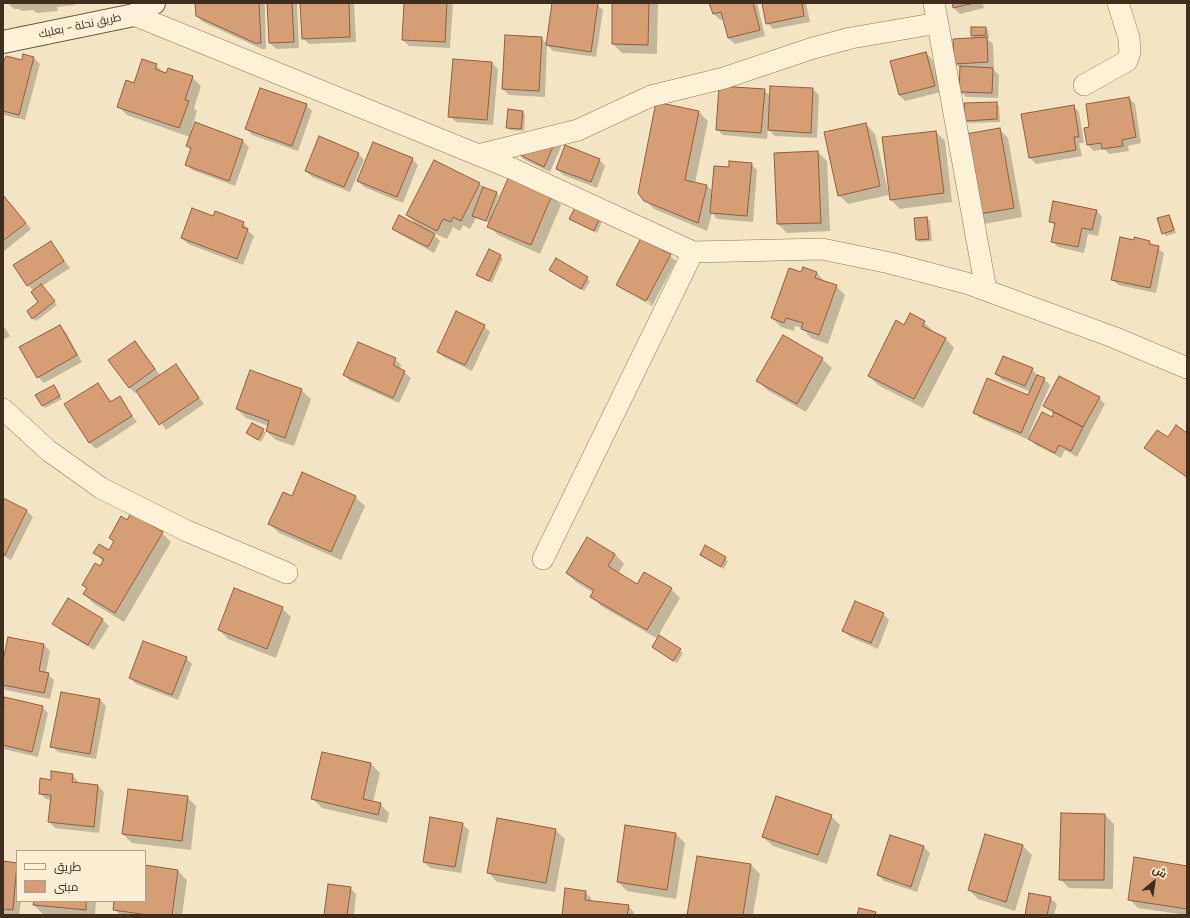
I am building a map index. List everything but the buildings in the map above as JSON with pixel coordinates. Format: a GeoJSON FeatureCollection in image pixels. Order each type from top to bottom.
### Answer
{"type":"FeatureCollection","features":[{"type":"Feature","properties":{"kind":"street","name":"طريق نحلة - بعلبك"},"geometry":{"type":"LineString","coordinates":[[3,42],[134,15],[154,3]]}},
{"type":"Feature","properties":{"kind":"street"},"geometry":{"type":"LineString","coordinates":[[1084,85],[1127,61],[1130,52],[1129,38],[1118,3]]}},
{"type":"Feature","properties":{"kind":"street"},"geometry":{"type":"LineString","coordinates":[[478,155],[578,130],[651,96],[724,78],[813,48],[936,13],[986,290]]}},
{"type":"Feature","properties":{"kind":"street"},"geometry":{"type":"LineString","coordinates":[[134,15],[478,155],[694,252],[822,249],[890,263],[966,283],[986,290],[1113,337],[1187,368]]}},
{"type":"Feature","properties":{"kind":"street"},"geometry":{"type":"LineString","coordinates":[[543,559],[694,252]]}},
{"type":"Feature","properties":{"kind":"street"},"geometry":{"type":"LineString","coordinates":[[3,409],[49,451],[101,488],[187,531],[287,573]]}}]}
